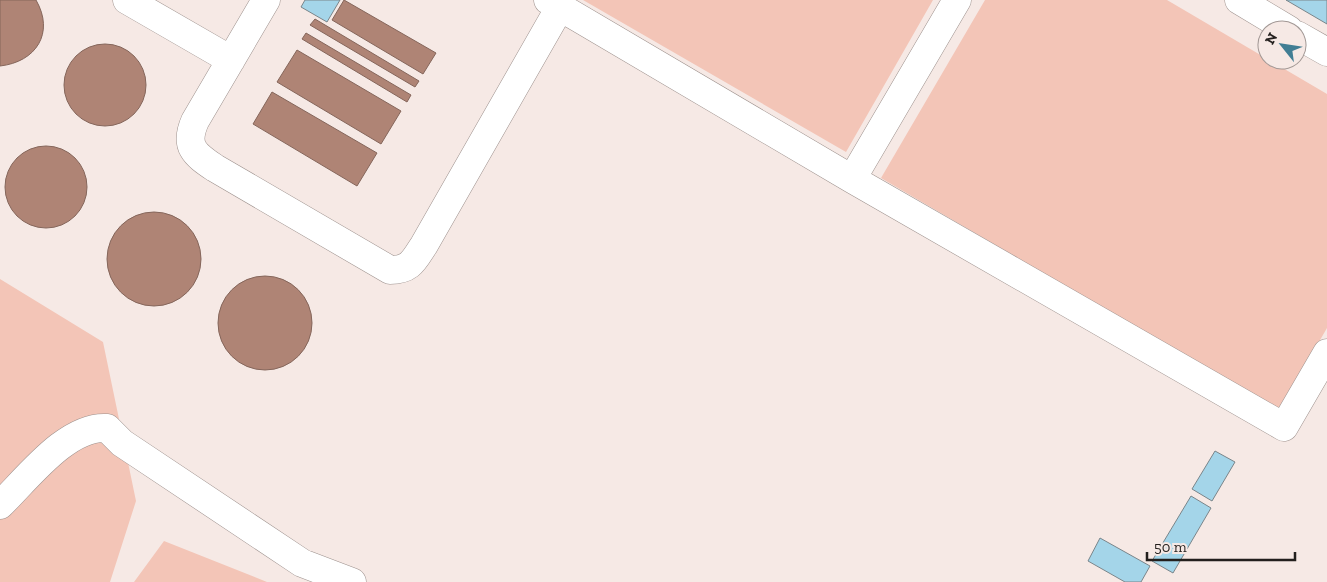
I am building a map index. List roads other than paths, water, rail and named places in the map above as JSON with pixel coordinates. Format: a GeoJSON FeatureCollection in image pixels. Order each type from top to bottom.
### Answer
{"type":"FeatureCollection","features":[{"type":"Feature","properties":{"kind":"street"},"geometry":{"type":"LineString","coordinates":[[127,0],[231,60]]}},
{"type":"Feature","properties":{"kind":"street"},"geometry":{"type":"LineString","coordinates":[[266,0],[189,134],[191,146],[199,157],[390,270],[403,270],[412,262],[424,245],[554,4],[852,179],[1284,427],[1327,353]]}},
{"type":"Feature","properties":{"kind":"street"},"geometry":{"type":"LineString","coordinates":[[852,179],[957,0]]}},
{"type":"Feature","properties":{"kind":"street"},"geometry":{"type":"LineString","coordinates":[[1238,0],[1272,20]]}},
{"type":"Feature","properties":{"kind":"street"},"geometry":{"type":"LineString","coordinates":[[1307,40],[1327,52]]}},
{"type":"Feature","properties":{"kind":"street"},"geometry":{"type":"LineString","coordinates":[[0,505],[65,441],[94,427],[106,428],[122,443],[302,563],[352,582]]}}]}
